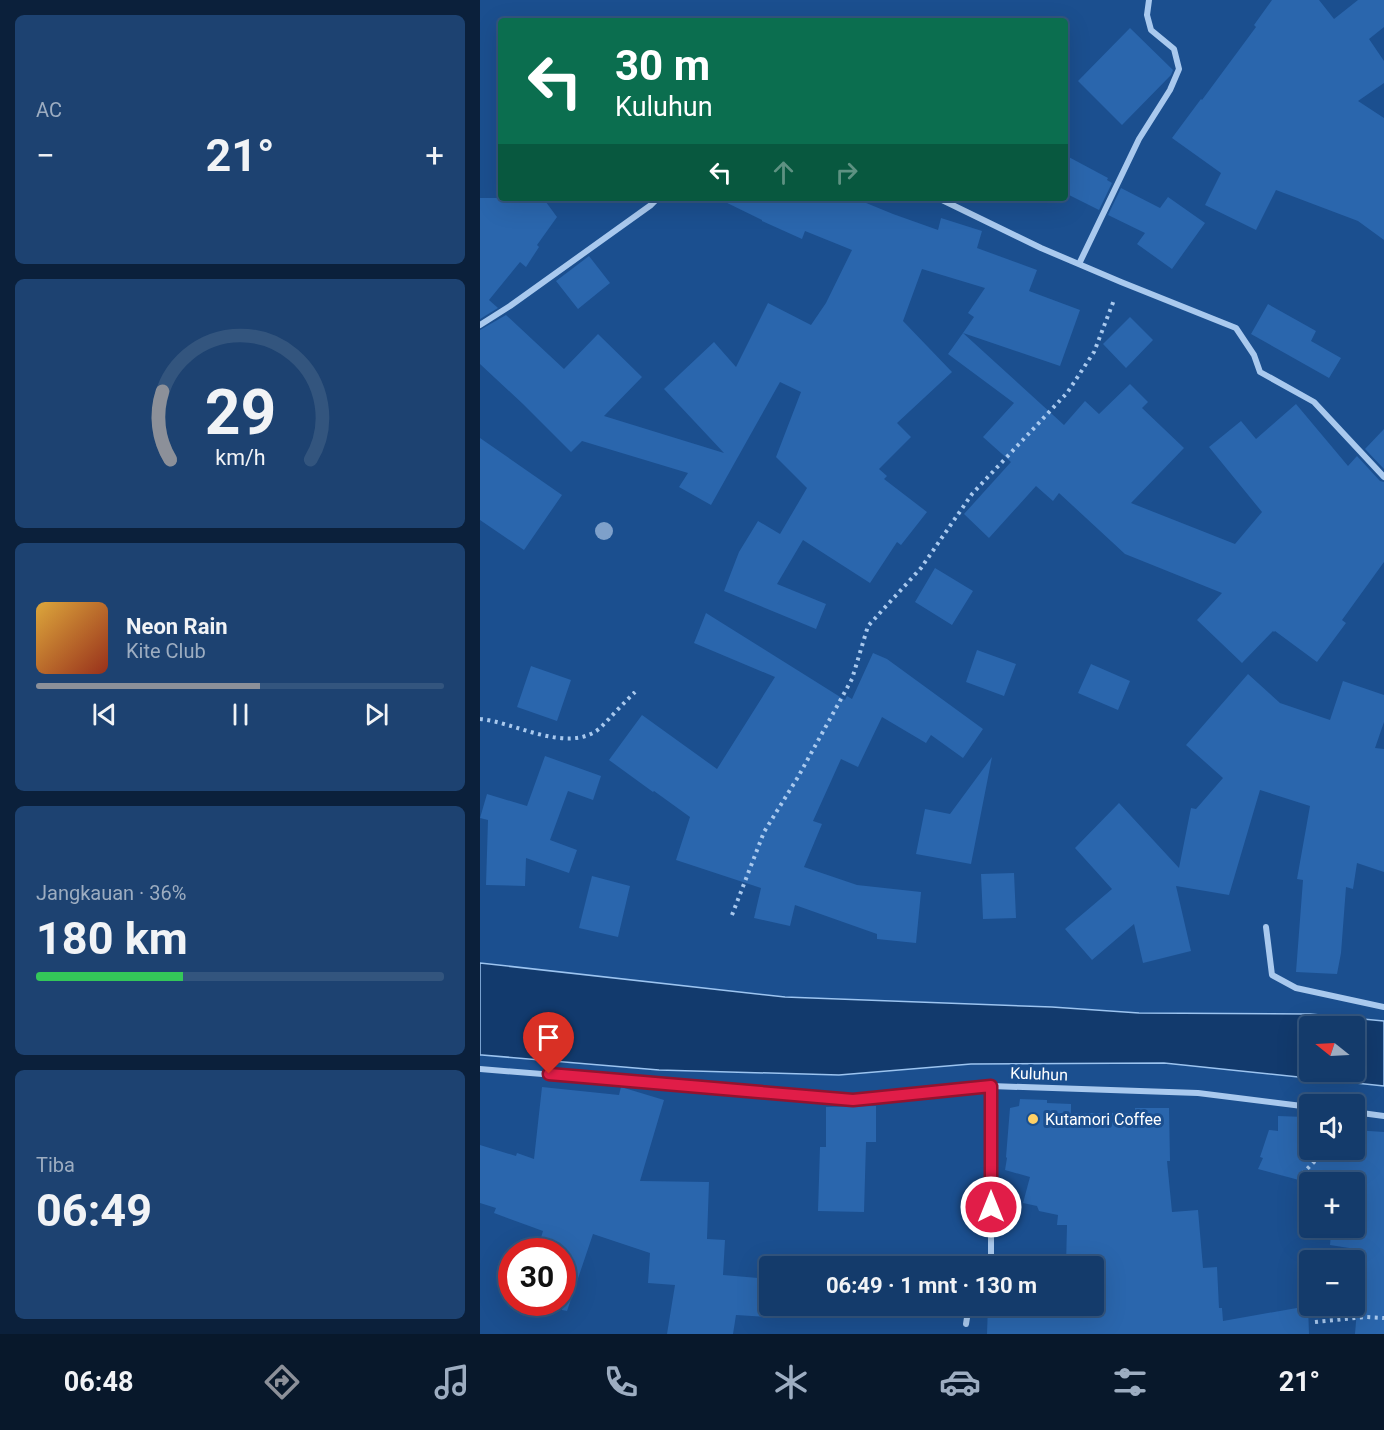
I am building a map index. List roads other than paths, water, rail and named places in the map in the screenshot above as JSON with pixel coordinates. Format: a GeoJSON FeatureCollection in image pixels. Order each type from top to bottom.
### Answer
{"type":"FeatureCollection","features":[{"type":"Feature","properties":{"kind":"street"},"geometry":{"type":"LineString","coordinates":[[1079,264],[1139,139],[1170,90],[1179,69],[1174,49],[1151,30],[1147,15],[1149,0]]}},
{"type":"Feature","properties":{"kind":"street"},"geometry":{"type":"LineString","coordinates":[[480,325],[510,306],[655,201]]}},
{"type":"Feature","properties":{"kind":"street"},"geometry":{"type":"LineString","coordinates":[[944,201],[1041,248],[1236,328],[1254,355],[1260,372],[1314,402],[1384,477]]}},
{"type":"Feature","properties":{"kind":"street"},"geometry":{"type":"LineString","coordinates":[[1266,927],[1272,975],[1296,988],[1384,1007]]}},
{"type":"Feature","properties":{"kind":"street","name":"Kuluhun"},"geometry":{"type":"LineString","coordinates":[[480,1068],[853,1100],[991,1086],[1198,1093],[1299,1106]]}},
{"type":"Feature","properties":{"kind":"street"},"geometry":{"type":"LineString","coordinates":[[991,1086],[991,1256]]}},
{"type":"Feature","properties":{"kind":"street"},"geometry":{"type":"LineString","coordinates":[[1365,1113],[1384,1116]]}},
{"type":"Feature","properties":{"kind":"street"},"geometry":{"type":"LineString","coordinates":[[966,1324],[967,1316]]}},
{"type":"Feature","properties":{"kind":"place","name":"Kutamori Coffee"},"geometry":{"type":"Point","coordinates":[1033,1119]}}]}
